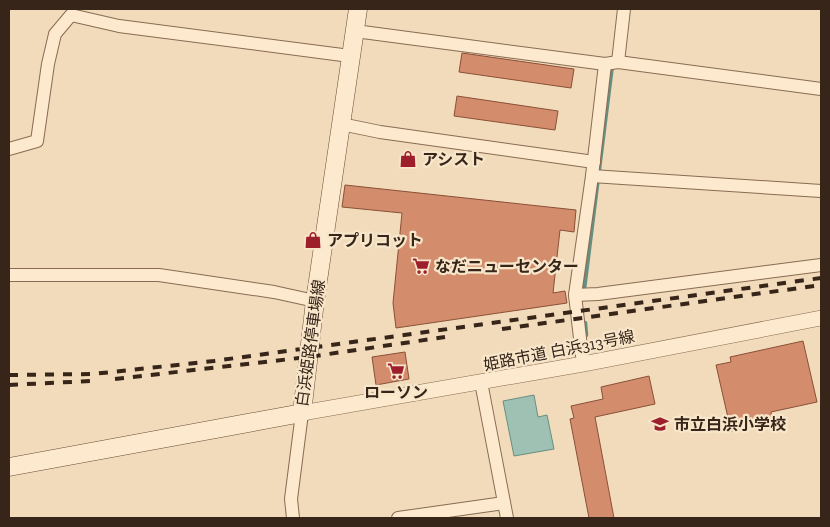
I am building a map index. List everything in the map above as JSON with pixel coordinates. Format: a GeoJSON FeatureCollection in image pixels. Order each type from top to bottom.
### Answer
{"type":"FeatureCollection","features":[{"type":"Feature","properties":{"kind":"main road","name":"白浜姫路停車場線"},"geometry":{"type":"LineString","coordinates":[[9,467],[302,413],[315,301],[358,9]]}},
{"type":"Feature","properties":{"kind":"street"},"geometry":{"type":"LineString","coordinates":[[583,364],[575,295],[594,162],[624,9]]}},
{"type":"Feature","properties":{"kind":"street"},"geometry":{"type":"LineString","coordinates":[[9,149],[38,141],[48,64],[55,34],[71,15],[119,26],[350,56]]}},
{"type":"Feature","properties":{"kind":"street"},"geometry":{"type":"LineString","coordinates":[[355,31],[821,89]]}},
{"type":"Feature","properties":{"kind":"street"},"geometry":{"type":"LineString","coordinates":[[341,124],[380,132],[594,162]]}},
{"type":"Feature","properties":{"kind":"street"},"geometry":{"type":"LineString","coordinates":[[592,176],[821,191]]}},
{"type":"Feature","properties":{"kind":"street"},"geometry":{"type":"LineString","coordinates":[[575,295],[598,294],[821,265]]}},
{"type":"Feature","properties":{"kind":"street"},"geometry":{"type":"LineString","coordinates":[[9,275],[159,275],[274,292],[315,301]]}},
{"type":"Feature","properties":{"kind":"street","name":"姫路市道 白浜313号線"},"geometry":{"type":"LineString","coordinates":[[302,413],[583,364],[821,318]]}},
{"type":"Feature","properties":{"kind":"street"},"geometry":{"type":"LineString","coordinates":[[481,382],[507,518]]}},
{"type":"Feature","properties":{"kind":"street"},"geometry":{"type":"LineString","coordinates":[[293,518],[291,499],[302,413]]}},
{"type":"Feature","properties":{"kind":"street"},"geometry":{"type":"LineString","coordinates":[[398,518],[504,503]]}},
{"type":"Feature","properties":{"kind":"shaded area"},"geometry":{"type":"Polygon","coordinates":[[[534,395],[538,417],[547,415],[554,449],[514,456],[503,401],[534,395]]]}},
{"type":"Feature","properties":{"kind":"building"},"geometry":{"type":"Polygon","coordinates":[[[462,53],[574,69],[571,88],[459,72],[462,53]]]}},
{"type":"Feature","properties":{"kind":"building"},"geometry":{"type":"Polygon","coordinates":[[[457,96],[558,111],[555,130],[454,116],[457,96]]]}},
{"type":"Feature","properties":{"kind":"building"},"geometry":{"type":"Polygon","coordinates":[[[345,185],[576,210],[574,232],[560,230],[553,293],[565,291],[567,303],[396,328],[393,303],[402,213],[342,207],[345,185]]]}},
{"type":"Feature","properties":{"kind":"building"},"geometry":{"type":"Polygon","coordinates":[[[803,341],[817,402],[771,412],[773,422],[731,431],[716,365],[731,362],[730,357],[803,341]]]}},
{"type":"Feature","properties":{"kind":"building"},"geometry":{"type":"Polygon","coordinates":[[[405,352],[409,379],[376,385],[372,357],[405,352]]]}},
{"type":"Feature","properties":{"kind":"building"},"geometry":{"type":"Polygon","coordinates":[[[649,376],[655,404],[595,417],[614,518],[589,518],[570,419],[574,418],[571,406],[603,399],[601,387],[649,376]]]}},
{"type":"Feature","properties":{"kind":"waterway"},"geometry":{"type":"LineString","coordinates":[[584,289],[612,65]]}},
{"type":"Feature","properties":{"kind":"waterway"},"geometry":{"type":"LineString","coordinates":[[585,323],[586,335]]}},
{"type":"Feature","properties":{"kind":"railway"},"geometry":{"type":"LineString","coordinates":[[9,375],[93,374],[214,361],[821,278]]}},
{"type":"Feature","properties":{"kind":"railway"},"geometry":{"type":"LineString","coordinates":[[502,329],[821,285]]}},
{"type":"Feature","properties":{"kind":"railway"},"geometry":{"type":"LineString","coordinates":[[115,379],[308,357],[445,337]]}},
{"type":"Feature","properties":{"kind":"railway"},"geometry":{"type":"LineString","coordinates":[[9,385],[90,381]]}},
{"type":"Feature","properties":{"kind":"place","name":"アシスト"},"geometry":{"type":"Point","coordinates":[408,159]}},
{"type":"Feature","properties":{"kind":"place","name":"アプリコット"},"geometry":{"type":"Point","coordinates":[313,240]}},
{"type":"Feature","properties":{"kind":"place","name":"なだニューセンター"},"geometry":{"type":"Point","coordinates":[421,266]}},
{"type":"Feature","properties":{"kind":"place","name":"ローソン"},"geometry":{"type":"Point","coordinates":[396,371]}},
{"type":"Feature","properties":{"kind":"place","name":"市立白浜小学校"},"geometry":{"type":"Point","coordinates":[660,424]}}]}
